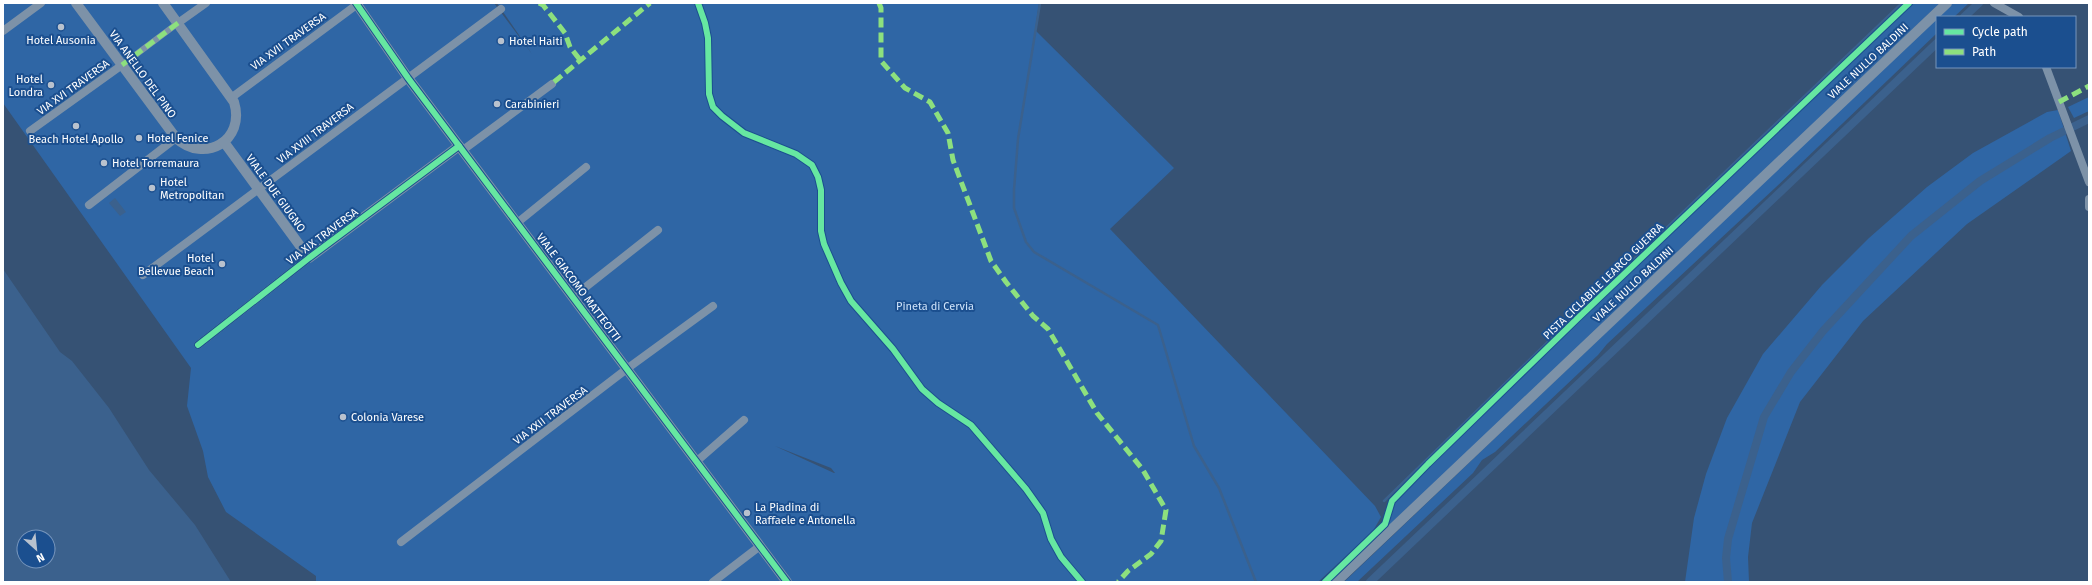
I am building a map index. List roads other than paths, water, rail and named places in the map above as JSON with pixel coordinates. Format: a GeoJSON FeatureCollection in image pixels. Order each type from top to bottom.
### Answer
{"type":"FeatureCollection","features":[{"type":"Feature","properties":{"kind":"street"},"geometry":{"type":"LineString","coordinates":[[3,31],[41,3]]}},
{"type":"Feature","properties":{"kind":"street","name":"VIA ANELLO DEL PINO"},"geometry":{"type":"LineString","coordinates":[[76,3],[176,138],[185,144],[200,149],[213,147],[224,142]]}},
{"type":"Feature","properties":{"kind":"street"},"geometry":{"type":"LineString","coordinates":[[163,3],[231,98],[236,109],[237,116],[231,135],[224,142]]}},
{"type":"Feature","properties":{"kind":"street","name":"VIA XVI TRAVERSA"},"geometry":{"type":"LineString","coordinates":[[30,131],[206,3]]}},
{"type":"Feature","properties":{"kind":"street","name":"VIALE GIACOMO MATTEOTTI"},"geometry":{"type":"LineString","coordinates":[[357,3],[408,78],[628,368],[787,582]]}},
{"type":"Feature","properties":{"kind":"street","name":"VIA XVII TRAVERSA"},"geometry":{"type":"LineString","coordinates":[[231,98],[357,3]]}},
{"type":"Feature","properties":{"kind":"street","name":"VIALE NULLO BALDINI"},"geometry":{"type":"LineString","coordinates":[[1336,582],[1947,3]]}},
{"type":"Feature","properties":{"kind":"street"},"geometry":{"type":"LineString","coordinates":[[1995,4],[2016,16]]}},
{"type":"Feature","properties":{"kind":"street","name":"VIA XVIII TRAVERSA"},"geometry":{"type":"LineString","coordinates":[[143,275],[501,9]]}},
{"type":"Feature","properties":{"kind":"street"},"geometry":{"type":"LineString","coordinates":[[2046,68],[2089,182]]}},
{"type":"Feature","properties":{"kind":"street","name":"VIA XIX TRAVERSA"},"geometry":{"type":"LineString","coordinates":[[198,345],[309,258],[552,84]]}},
{"type":"Feature","properties":{"kind":"street"},"geometry":{"type":"LineString","coordinates":[[89,205],[176,138]]}},
{"type":"Feature","properties":{"kind":"street","name":"VIALE DUE GIUGNO"},"geometry":{"type":"LineString","coordinates":[[224,142],[309,258]]}},
{"type":"Feature","properties":{"kind":"street"},"geometry":{"type":"LineString","coordinates":[[517,223],[586,167]]}},
{"type":"Feature","properties":{"kind":"street"},"geometry":{"type":"LineString","coordinates":[[2089,199],[2089,207]]}},
{"type":"Feature","properties":{"kind":"street"},"geometry":{"type":"LineString","coordinates":[[573,297],[658,230]]}},
{"type":"Feature","properties":{"kind":"street","name":"VIA XXII TRAVERSA"},"geometry":{"type":"LineString","coordinates":[[401,542],[628,368],[713,306]]}},
{"type":"Feature","properties":{"kind":"street"},"geometry":{"type":"LineString","coordinates":[[697,462],[744,420]]}},
{"type":"Feature","properties":{"kind":"street"},"geometry":{"type":"LineString","coordinates":[[713,582],[760,546]]}},
{"type":"Feature","properties":{"kind":"waterway"},"geometry":{"type":"LineString","coordinates":[[1040,3],[1018,139],[1014,190],[1014,208],[1026,242],[1034,252],[1158,325],[1194,446],[1219,488],[1256,582]]}},
{"type":"Feature","properties":{"kind":"waterway"},"geometry":{"type":"LineString","coordinates":[[1384,501],[1594,297],[1902,3]]}},
{"type":"Feature","properties":{"kind":"waterway"},"geometry":{"type":"LineString","coordinates":[[1965,16],[1979,3]]}},
{"type":"Feature","properties":{"kind":"waterway"},"geometry":{"type":"LineString","coordinates":[[1370,582],[1936,44]]}},
{"type":"Feature","properties":{"kind":"waterway"},"geometry":{"type":"LineString","coordinates":[[1728,582],[1726,558],[1728,539],[1764,417],[1791,372],[1823,331],[1911,236],[1980,181],[2050,138],[2089,119]]}},
{"type":"Feature","properties":{"kind":"place","name":"Hotel Ausonia"},"geometry":{"type":"Point","coordinates":[61,27]}},
{"type":"Feature","properties":{"kind":"place","name":"Hotel Haiti"},"geometry":{"type":"Point","coordinates":[501,41]}},
{"type":"Feature","properties":{"kind":"place","name":"Hotel Londra"},"geometry":{"type":"Point","coordinates":[51,85]}},
{"type":"Feature","properties":{"kind":"place","name":"Carabinieri"},"geometry":{"type":"Point","coordinates":[497,104]}},
{"type":"Feature","properties":{"kind":"place","name":"Beach Hotel Apollo"},"geometry":{"type":"Point","coordinates":[76,126]}},
{"type":"Feature","properties":{"kind":"place","name":"Hotel Fenice"},"geometry":{"type":"Point","coordinates":[139,138]}},
{"type":"Feature","properties":{"kind":"place","name":"Hotel Torremaura"},"geometry":{"type":"Point","coordinates":[104,163]}},
{"type":"Feature","properties":{"kind":"place","name":"Hotel Metropolitan"},"geometry":{"type":"Point","coordinates":[152,188]}},
{"type":"Feature","properties":{"kind":"place","name":"Hotel Bellevue Beach"},"geometry":{"type":"Point","coordinates":[222,264]}},
{"type":"Feature","properties":{"kind":"place","name":"Colonia Varese"},"geometry":{"type":"Point","coordinates":[343,417]}},
{"type":"Feature","properties":{"kind":"place","name":"La Piadina di Raffaele e Antonella"},"geometry":{"type":"Point","coordinates":[747,513]}},
{"type":"Feature","properties":{"kind":"park label","name":"Pineta di Cervia"},"geometry":{"type":"Point","coordinates":[935,306]}}]}
